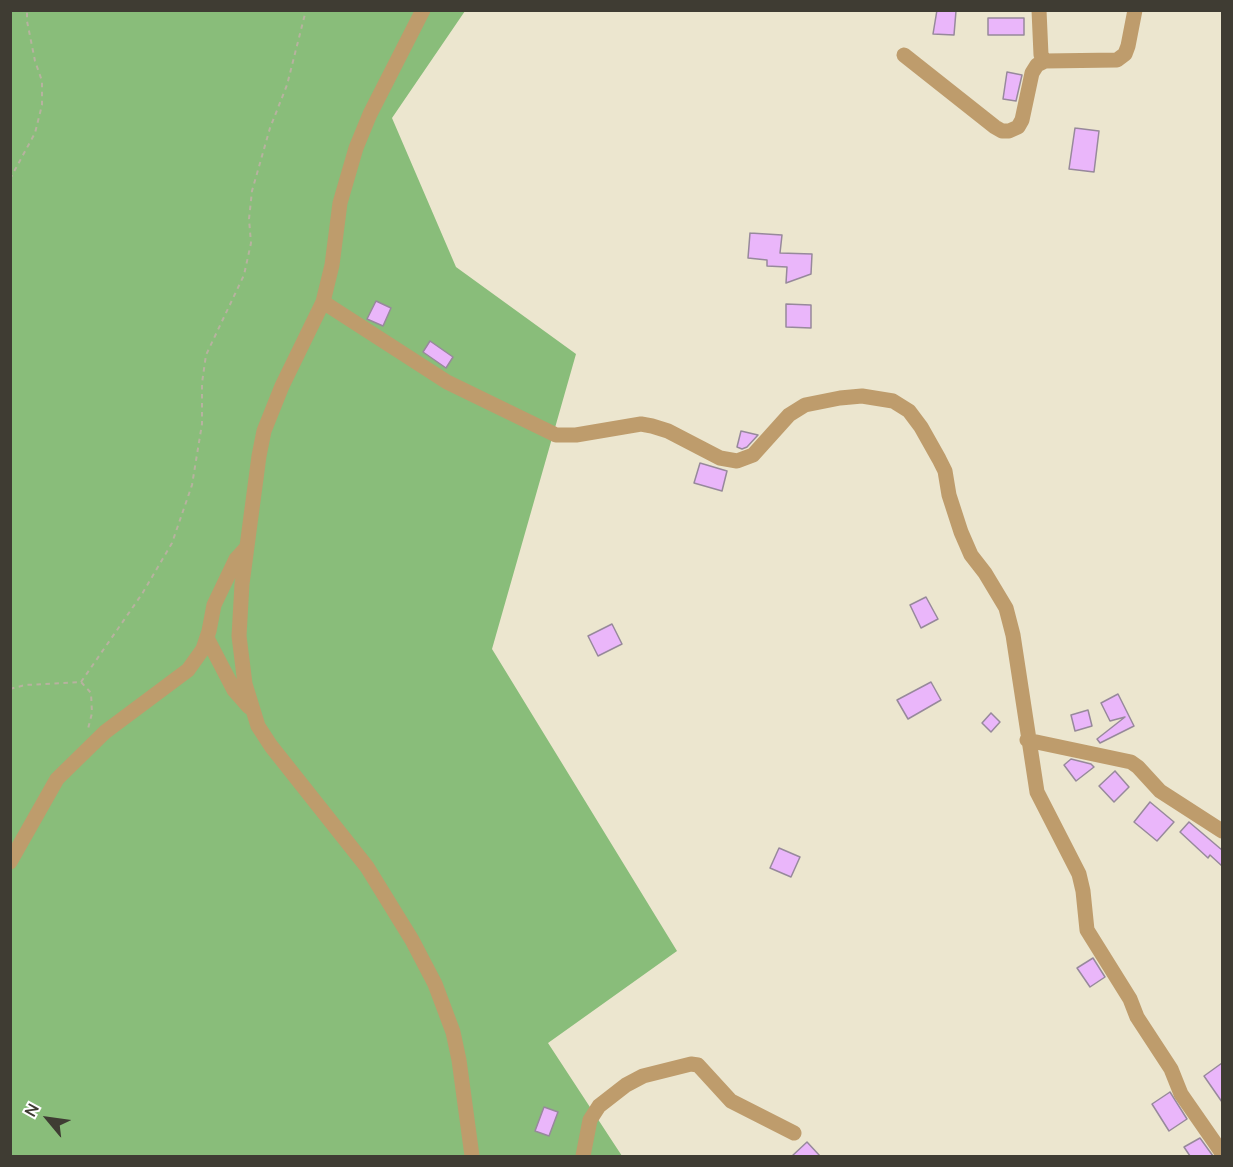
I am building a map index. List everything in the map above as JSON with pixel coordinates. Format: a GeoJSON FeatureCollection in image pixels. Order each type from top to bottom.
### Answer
{"type":"FeatureCollection","features":[{"type":"Feature","properties":{"kind":"street"},"geometry":{"type":"LineString","coordinates":[[423,10],[370,114],[356,148],[340,203],[332,265],[323,302],[282,386],[264,431],[242,584],[239,636],[244,676],[258,726],[271,746],[367,867],[412,940],[435,984],[453,1032],[472,1156]]}},
{"type":"Feature","properties":{"kind":"street"},"geometry":{"type":"LineString","coordinates":[[1039,10],[1041,55],[1045,61]]}},
{"type":"Feature","properties":{"kind":"street"},"geometry":{"type":"LineString","coordinates":[[904,55],[995,127],[1002,131],[1009,131],[1018,127],[1022,120],[1032,73],[1037,65],[1045,61],[1117,60],[1125,54],[1128,46],[1135,10]]}},
{"type":"Feature","properties":{"kind":"street"},"geometry":{"type":"LineString","coordinates":[[323,302],[447,382],[556,435],[576,435],[641,424],[668,431],[720,458],[737,461],[753,455],[789,415],[805,405],[840,398],[862,396],[882,398],[902,406],[916,419],[945,471],[949,495],[966,545],[1005,608],[1013,635],[1027,740],[1037,792],[1082,883],[1087,930],[1130,999],[1137,1017],[1171,1069],[1181,1094],[1222,1153]]}},
{"type":"Feature","properties":{"kind":"street"},"geometry":{"type":"LineString","coordinates":[[10,862],[57,779],[105,732],[188,669],[203,650],[214,605],[236,559],[247,546]]}},
{"type":"Feature","properties":{"kind":"street"},"geometry":{"type":"LineString","coordinates":[[207,638],[234,690],[252,709]]}},
{"type":"Feature","properties":{"kind":"street"},"geometry":{"type":"LineString","coordinates":[[1027,740],[1131,762],[1160,791],[1222,831]]}},
{"type":"Feature","properties":{"kind":"street"},"geometry":{"type":"LineString","coordinates":[[583,1156],[590,1120],[599,1106],[626,1085],[643,1076],[691,1064],[698,1065],[731,1101],[794,1133]]}},
{"type":"Feature","properties":{"kind":"path"},"geometry":{"type":"LineString","coordinates":[[10,178],[35,133],[42,105],[42,81],[35,61],[27,10]]}},
{"type":"Feature","properties":{"kind":"path"},"geometry":{"type":"LineString","coordinates":[[81,682],[142,594],[172,543],[192,485],[202,424],[202,383],[206,355],[244,275],[251,243],[249,219],[252,191],[270,128],[287,85],[306,10]]}},
{"type":"Feature","properties":{"kind":"path"},"geometry":{"type":"LineString","coordinates":[[10,689],[25,685],[81,682]]}},
{"type":"Feature","properties":{"kind":"path"},"geometry":{"type":"LineString","coordinates":[[81,682],[91,693],[92,713],[86,735]]}},
{"type":"Feature","properties":{"kind":"green space"},"geometry":{"type":"Polygon","coordinates":[[[10,11],[465,11],[392,118],[456,267],[576,354],[492,649],[677,951],[548,1043],[622,1156],[11,1156],[10,11]]]}},
{"type":"Feature","properties":{"kind":"building"},"geometry":{"type":"Polygon","coordinates":[[[937,10],[956,11],[954,35],[933,34],[937,10]]]}},
{"type":"Feature","properties":{"kind":"building"},"geometry":{"type":"Polygon","coordinates":[[[988,18],[1024,18],[1024,35],[988,35],[988,18]]]}},
{"type":"Feature","properties":{"kind":"building"},"geometry":{"type":"Polygon","coordinates":[[[1007,72],[1022,75],[1016,101],[1003,99],[1007,72]]]}},
{"type":"Feature","properties":{"kind":"building"},"geometry":{"type":"Polygon","coordinates":[[[1075,128],[1099,131],[1094,172],[1069,169],[1075,128]]]}},
{"type":"Feature","properties":{"kind":"building"},"geometry":{"type":"Polygon","coordinates":[[[750,233],[782,235],[780,253],[812,254],[811,274],[786,283],[787,267],[767,266],[767,260],[748,258],[750,233]]]}},
{"type":"Feature","properties":{"kind":"building"},"geometry":{"type":"Polygon","coordinates":[[[376,301],[391,308],[383,326],[367,319],[376,301]]]}},
{"type":"Feature","properties":{"kind":"building"},"geometry":{"type":"Polygon","coordinates":[[[786,304],[811,305],[811,328],[786,327],[786,304]]]}},
{"type":"Feature","properties":{"kind":"building"},"geometry":{"type":"Polygon","coordinates":[[[430,341],[453,357],[446,368],[423,352],[430,341]]]}},
{"type":"Feature","properties":{"kind":"building"},"geometry":{"type":"Polygon","coordinates":[[[741,431],[758,435],[742,449],[737,447],[741,431]]]}},
{"type":"Feature","properties":{"kind":"building"},"geometry":{"type":"Polygon","coordinates":[[[700,463],[727,471],[722,491],[694,483],[700,463]]]}},
{"type":"Feature","properties":{"kind":"building"},"geometry":{"type":"Polygon","coordinates":[[[926,597],[938,619],[921,628],[910,605],[926,597]]]}},
{"type":"Feature","properties":{"kind":"building"},"geometry":{"type":"Polygon","coordinates":[[[612,624],[622,644],[598,656],[588,636],[612,624]]]}},
{"type":"Feature","properties":{"kind":"building"},"geometry":{"type":"Polygon","coordinates":[[[931,682],[941,700],[908,719],[897,700],[931,682]]]}},
{"type":"Feature","properties":{"kind":"building"},"geometry":{"type":"Polygon","coordinates":[[[1118,694],[1134,726],[1100,743],[1097,739],[1125,717],[1110,721],[1101,703],[1118,694]]]}},
{"type":"Feature","properties":{"kind":"building"},"geometry":{"type":"Polygon","coordinates":[[[1088,710],[1092,726],[1075,731],[1071,715],[1088,710]]]}},
{"type":"Feature","properties":{"kind":"building"},"geometry":{"type":"Polygon","coordinates":[[[991,713],[1000,722],[991,732],[982,723],[991,713]]]}},
{"type":"Feature","properties":{"kind":"building"},"geometry":{"type":"Polygon","coordinates":[[[1071,759],[1091,764],[1094,767],[1076,781],[1064,765],[1071,759]]]}},
{"type":"Feature","properties":{"kind":"building"},"geometry":{"type":"Polygon","coordinates":[[[1115,771],[1129,787],[1114,802],[1099,786],[1115,771]]]}},
{"type":"Feature","properties":{"kind":"building"},"geometry":{"type":"Polygon","coordinates":[[[1150,802],[1174,822],[1157,841],[1134,822],[1150,802]]]}},
{"type":"Feature","properties":{"kind":"building"},"geometry":{"type":"Polygon","coordinates":[[[1189,822],[1222,850],[1222,866],[1210,855],[1208,858],[1180,832],[1189,822]]]}},
{"type":"Feature","properties":{"kind":"building"},"geometry":{"type":"Polygon","coordinates":[[[779,848],[800,857],[791,877],[770,868],[779,848]]]}},
{"type":"Feature","properties":{"kind":"building"},"geometry":{"type":"Polygon","coordinates":[[[1093,958],[1105,977],[1090,987],[1077,968],[1093,958]]]}},
{"type":"Feature","properties":{"kind":"building"},"geometry":{"type":"Polygon","coordinates":[[[1222,1063],[1222,1102],[1204,1076],[1222,1063]]]}},
{"type":"Feature","properties":{"kind":"building"},"geometry":{"type":"Polygon","coordinates":[[[1170,1092],[1187,1119],[1169,1131],[1152,1104],[1170,1092]]]}},
{"type":"Feature","properties":{"kind":"building"},"geometry":{"type":"Polygon","coordinates":[[[544,1107],[558,1112],[549,1136],[535,1131],[544,1107]]]}},
{"type":"Feature","properties":{"kind":"building"},"geometry":{"type":"Polygon","coordinates":[[[1200,1138],[1213,1156],[1190,1156],[1184,1147],[1200,1138]]]}},
{"type":"Feature","properties":{"kind":"building"},"geometry":{"type":"Polygon","coordinates":[[[807,1142],[820,1156],[792,1156],[807,1142]]]}}]}
